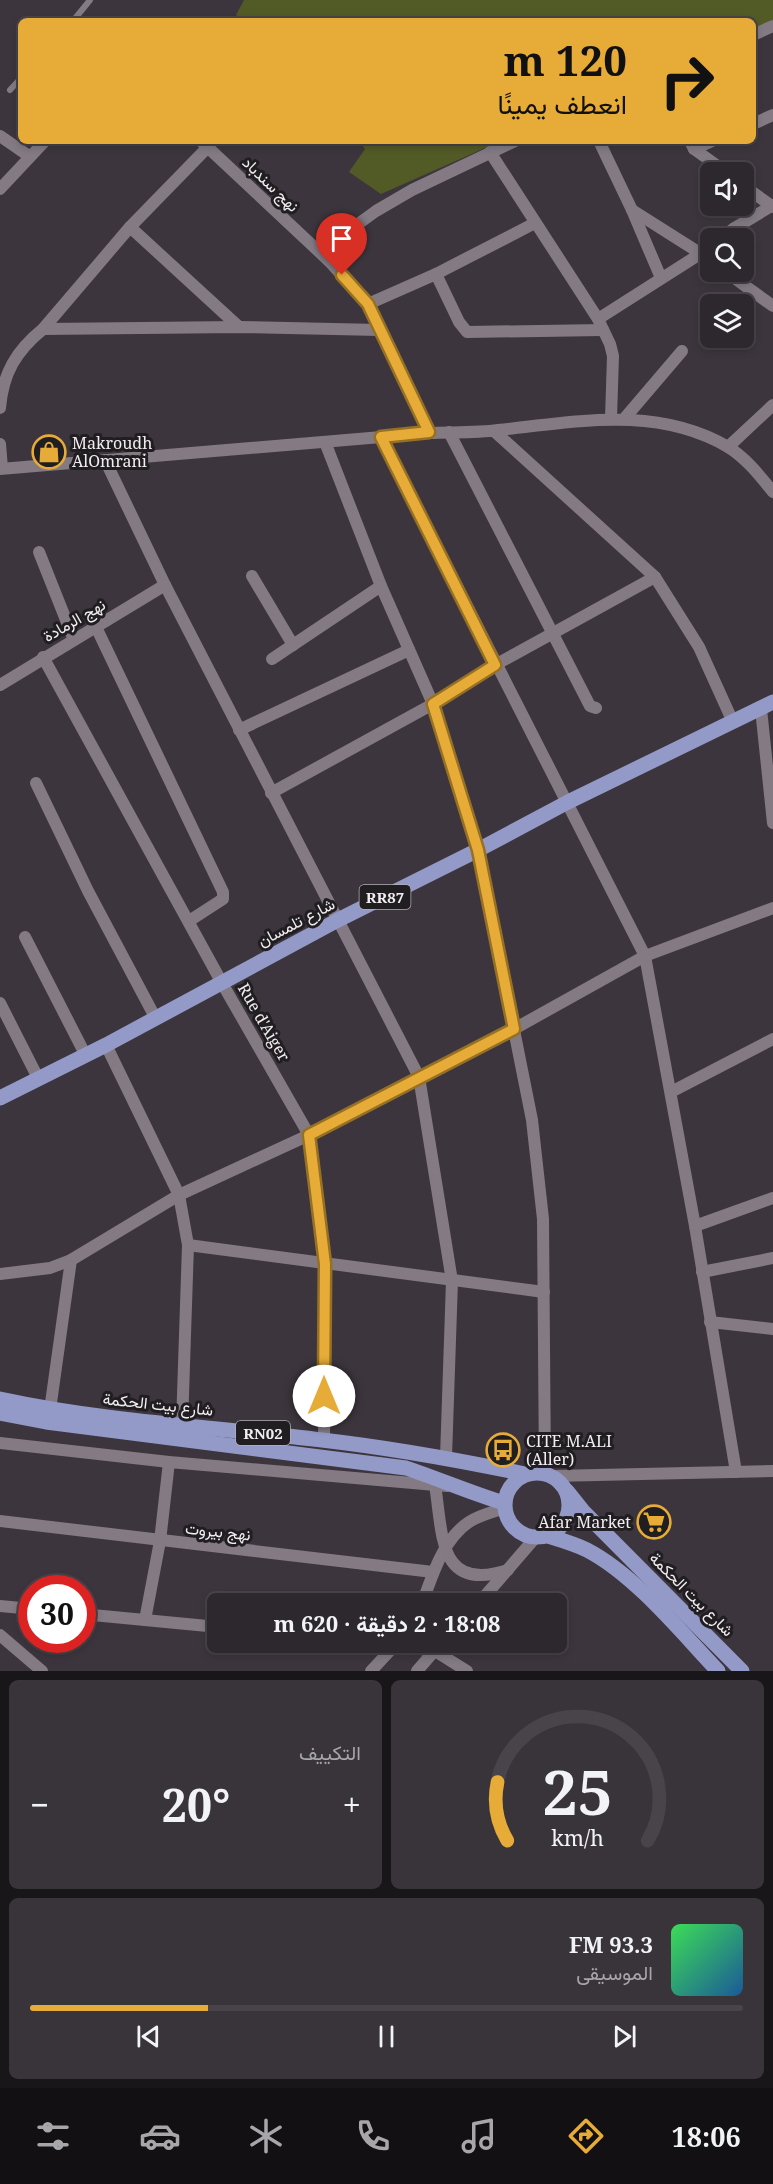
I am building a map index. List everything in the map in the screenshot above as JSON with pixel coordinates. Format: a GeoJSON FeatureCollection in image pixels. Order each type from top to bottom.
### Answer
{"type":"FeatureCollection","features":[{"type":"Feature","properties":{"kind":"main road","name":"شارع تلمسان"},"geometry":{"type":"LineString","coordinates":[[0,1098],[106,1045],[338,920],[568,802],[767,705]]}},
{"type":"Feature","properties":{"kind":"main road","name":"شارع بيت الحكمة"},"geometry":{"type":"LineString","coordinates":[[0,1400],[50,1410],[324,1440],[446,1457],[525,1474],[535,1472],[549,1475],[561,1482],[584,1512],[742,1671]]}},
{"type":"Feature","properties":{"kind":"main road","name":"شارع بيت الحكمة"},"geometry":{"type":"LineString","coordinates":[[0,1413],[45,1422],[406,1468],[429,1476],[505,1505],[510,1523],[521,1533],[587,1550],[606,1563],[657,1608],[718,1671]]}},
{"type":"Feature","properties":{"kind":"main road"},"geometry":{"type":"LineString","coordinates":[[505,1505],[508,1491],[515,1481],[525,1474]]}},
{"type":"Feature","properties":{"kind":"main road"},"geometry":{"type":"LineString","coordinates":[[542,1537],[558,1530],[565,1522],[570,1501],[567,1491]]}},
{"type":"Feature","properties":{"kind":"street"},"geometry":{"type":"LineString","coordinates":[[756,34],[773,26]]}},
{"type":"Feature","properties":{"kind":"street"},"geometry":{"type":"LineString","coordinates":[[756,122],[773,115]]}},
{"type":"Feature","properties":{"kind":"street"},"geometry":{"type":"LineString","coordinates":[[0,136],[29,156]]}},
{"type":"Feature","properties":{"kind":"street"},"geometry":{"type":"LineString","coordinates":[[0,189],[42,144]]}},
{"type":"Feature","properties":{"kind":"street"},"geometry":{"type":"LineString","coordinates":[[0,408],[1,393],[10,365],[29,340],[43,329],[205,144]]}},
{"type":"Feature","properties":{"kind":"street","name":"نهج سندباد"},"geometry":{"type":"LineString","coordinates":[[205,144],[329,261],[368,304],[429,432]]}},
{"type":"Feature","properties":{"kind":"street"},"geometry":{"type":"LineString","coordinates":[[329,261],[358,224],[376,211],[412,190],[508,144]]}},
{"type":"Feature","properties":{"kind":"street"},"geometry":{"type":"LineString","coordinates":[[600,144],[661,278]]}},
{"type":"Feature","properties":{"kind":"street"},"geometry":{"type":"LineString","coordinates":[[692,145],[713,162]]}},
{"type":"Feature","properties":{"kind":"street"},"geometry":{"type":"LineString","coordinates":[[490,152],[600,324],[610,344],[613,356],[610,418]]}},
{"type":"Feature","properties":{"kind":"street"},"geometry":{"type":"LineString","coordinates":[[735,228],[772,206],[754,193]]}},
{"type":"Feature","properties":{"kind":"street"},"geometry":{"type":"LineString","coordinates":[[632,210],[700,249]]}},
{"type":"Feature","properties":{"kind":"street"},"geometry":{"type":"LineString","coordinates":[[368,304],[436,274],[535,223]]}},
{"type":"Feature","properties":{"kind":"street"},"geometry":{"type":"LineString","coordinates":[[130,227],[239,327]]}},
{"type":"Feature","properties":{"kind":"street"},"geometry":{"type":"LineString","coordinates":[[436,274],[459,322],[467,332],[600,324],[661,278],[700,258]]}},
{"type":"Feature","properties":{"kind":"street"},"geometry":{"type":"LineString","coordinates":[[740,282],[773,306]]}},
{"type":"Feature","properties":{"kind":"street"},"geometry":{"type":"LineString","coordinates":[[43,329],[239,327],[379,330]]}},
{"type":"Feature","properties":{"kind":"street"},"geometry":{"type":"LineString","coordinates":[[624,419],[682,351]]}},
{"type":"Feature","properties":{"kind":"street"},"geometry":{"type":"LineString","coordinates":[[728,447],[773,405]]}},
{"type":"Feature","properties":{"kind":"street"},"geometry":{"type":"LineString","coordinates":[[0,444],[1,468],[429,432],[494,431],[610,418],[686,428],[728,447],[752,466],[773,492]]}},
{"type":"Feature","properties":{"kind":"street"},"geometry":{"type":"LineString","coordinates":[[494,431],[655,577],[699,647],[734,722]]}},
{"type":"Feature","properties":{"kind":"street"},"geometry":{"type":"LineString","coordinates":[[449,432],[552,635],[590,706],[596,708]]}},
{"type":"Feature","properties":{"kind":"street"},"geometry":{"type":"LineString","coordinates":[[381,437],[645,956],[695,1226],[736,1472]]}},
{"type":"Feature","properties":{"kind":"street"},"geometry":{"type":"LineString","coordinates":[[325,442],[381,586],[433,704],[478,850],[534,1142],[543,1219],[549,1475],[773,1471]]}},
{"type":"Feature","properties":{"kind":"street"},"geometry":{"type":"LineString","coordinates":[[105,460],[165,585],[419,1077],[452,1281],[446,1457]]}},
{"type":"Feature","properties":{"kind":"street"},"geometry":{"type":"LineString","coordinates":[[39,552],[74,640]]}},
{"type":"Feature","properties":{"kind":"street"},"geometry":{"type":"LineString","coordinates":[[252,576],[293,645]]}},
{"type":"Feature","properties":{"kind":"street"},"geometry":{"type":"LineString","coordinates":[[271,793],[433,704],[495,665],[655,577]]}},
{"type":"Feature","properties":{"kind":"street","name":"نهج الرمادة"},"geometry":{"type":"LineString","coordinates":[[0,685],[165,585]]}},
{"type":"Feature","properties":{"kind":"street"},"geometry":{"type":"LineString","coordinates":[[272,659],[381,586]]}},
{"type":"Feature","properties":{"kind":"street"},"geometry":{"type":"LineString","coordinates":[[96,627],[223,892],[223,899],[189,921]]}},
{"type":"Feature","properties":{"kind":"street"},"geometry":{"type":"LineString","coordinates":[[239,730],[409,650]]}},
{"type":"Feature","properties":{"kind":"street","name":"Rue d'Aiger"},"geometry":{"type":"LineString","coordinates":[[44,657],[222,982],[309,1135],[325,1264],[324,1440]]}},
{"type":"Feature","properties":{"kind":"street"},"geometry":{"type":"LineString","coordinates":[[767,705],[773,744]]}},
{"type":"Feature","properties":{"kind":"street"},"geometry":{"type":"LineString","coordinates":[[767,705],[773,823]]}},
{"type":"Feature","properties":{"kind":"street"},"geometry":{"type":"LineString","coordinates":[[36,783],[88,891],[155,1017]]}},
{"type":"Feature","properties":{"kind":"street"},"geometry":{"type":"LineString","coordinates":[[0,1274],[50,1268],[71,1260],[179,1195],[309,1135],[514,1029],[645,956],[773,908]]}},
{"type":"Feature","properties":{"kind":"street"},"geometry":{"type":"LineString","coordinates":[[25,937],[85,1054]]}},
{"type":"Feature","properties":{"kind":"street"},"geometry":{"type":"LineString","coordinates":[[0,1003],[38,1078]]}},
{"type":"Feature","properties":{"kind":"street"},"geometry":{"type":"LineString","coordinates":[[671,1092],[773,1039]]}},
{"type":"Feature","properties":{"kind":"street"},"geometry":{"type":"LineString","coordinates":[[106,1045],[179,1195],[188,1245],[182,1425]]}},
{"type":"Feature","properties":{"kind":"street"},"geometry":{"type":"LineString","coordinates":[[695,1226],[773,1198]]}},
{"type":"Feature","properties":{"kind":"street"},"geometry":{"type":"LineString","coordinates":[[188,1245],[544,1292]]}},
{"type":"Feature","properties":{"kind":"street"},"geometry":{"type":"LineString","coordinates":[[702,1272],[773,1258]]}},
{"type":"Feature","properties":{"kind":"street"},"geometry":{"type":"LineString","coordinates":[[50,1410],[71,1260]]}},
{"type":"Feature","properties":{"kind":"street"},"geometry":{"type":"LineString","coordinates":[[711,1322],[773,1329]]}},
{"type":"Feature","properties":{"kind":"street"},"geometry":{"type":"LineString","coordinates":[[0,1443],[169,1462],[453,1487]]}},
{"type":"Feature","properties":{"kind":"street"},"geometry":{"type":"LineString","coordinates":[[145,1620],[160,1541],[169,1462]]}},
{"type":"Feature","properties":{"kind":"street"},"geometry":{"type":"LineString","coordinates":[[435,1485],[445,1549],[454,1566],[470,1576],[485,1576],[508,1570]]}},
{"type":"Feature","properties":{"kind":"street"},"geometry":{"type":"LineString","coordinates":[[426,1593],[445,1549],[461,1528],[505,1505]]}},
{"type":"Feature","properties":{"kind":"street","name":"نهج بيروت"},"geometry":{"type":"LineString","coordinates":[[0,1521],[433,1572]]}},
{"type":"Feature","properties":{"kind":"street"},"geometry":{"type":"LineString","coordinates":[[487,1593],[542,1537]]}},
{"type":"Feature","properties":{"kind":"street"},"geometry":{"type":"LineString","coordinates":[[0,1605],[18,1607]]}},
{"type":"Feature","properties":{"kind":"street"},"geometry":{"type":"LineString","coordinates":[[96,1615],[207,1626]]}},
{"type":"Feature","properties":{"kind":"street"},"geometry":{"type":"LineString","coordinates":[[0,1635],[42,1671]]}},
{"type":"Feature","properties":{"kind":"street"},"geometry":{"type":"LineString","coordinates":[[371,1671],[389,1653]]}},
{"type":"Feature","properties":{"kind":"street"},"geometry":{"type":"LineString","coordinates":[[417,1671],[434,1653]]}},
{"type":"Feature","properties":{"kind":"street"},"geometry":{"type":"LineString","coordinates":[[446,1653],[467,1671]]}},
{"type":"Feature","properties":{"kind":"lane"},"geometry":{"type":"LineString","coordinates":[[75,18],[90,0]]}},
{"type":"Feature","properties":{"kind":"lane"},"geometry":{"type":"LineString","coordinates":[[10,90],[18,81]]}},
{"type":"Feature","properties":{"kind":"green space"},"geometry":{"type":"Polygon","coordinates":[[[244,0],[773,0],[773,20],[756,28],[756,18],[241,18],[236,15],[244,0]]]}},
{"type":"Feature","properties":{"kind":"green space"},"geometry":{"type":"Polygon","coordinates":[[[361,144],[494,144],[381,194],[349,172],[365,149],[361,144]]]}},
{"type":"Feature","properties":{"kind":"place","name":"Makroudh AlOmrani"},"geometry":{"type":"Point","coordinates":[49,452]}},
{"type":"Feature","properties":{"kind":"place","name":"CITE M.ALI (Aller)"},"geometry":{"type":"Point","coordinates":[503,1450]}},
{"type":"Feature","properties":{"kind":"place","name":"Afar Market"},"geometry":{"type":"Point","coordinates":[654,1522]}},
{"type":"Feature","properties":{"kind":"route"},"geometry":{"type":"LineString","coordinates":[[324,1396],[325,1264],[309,1135],[514,1029],[478,850],[433,704],[495,665],[381,437],[429,432],[368,304],[342,275]]}}]}
